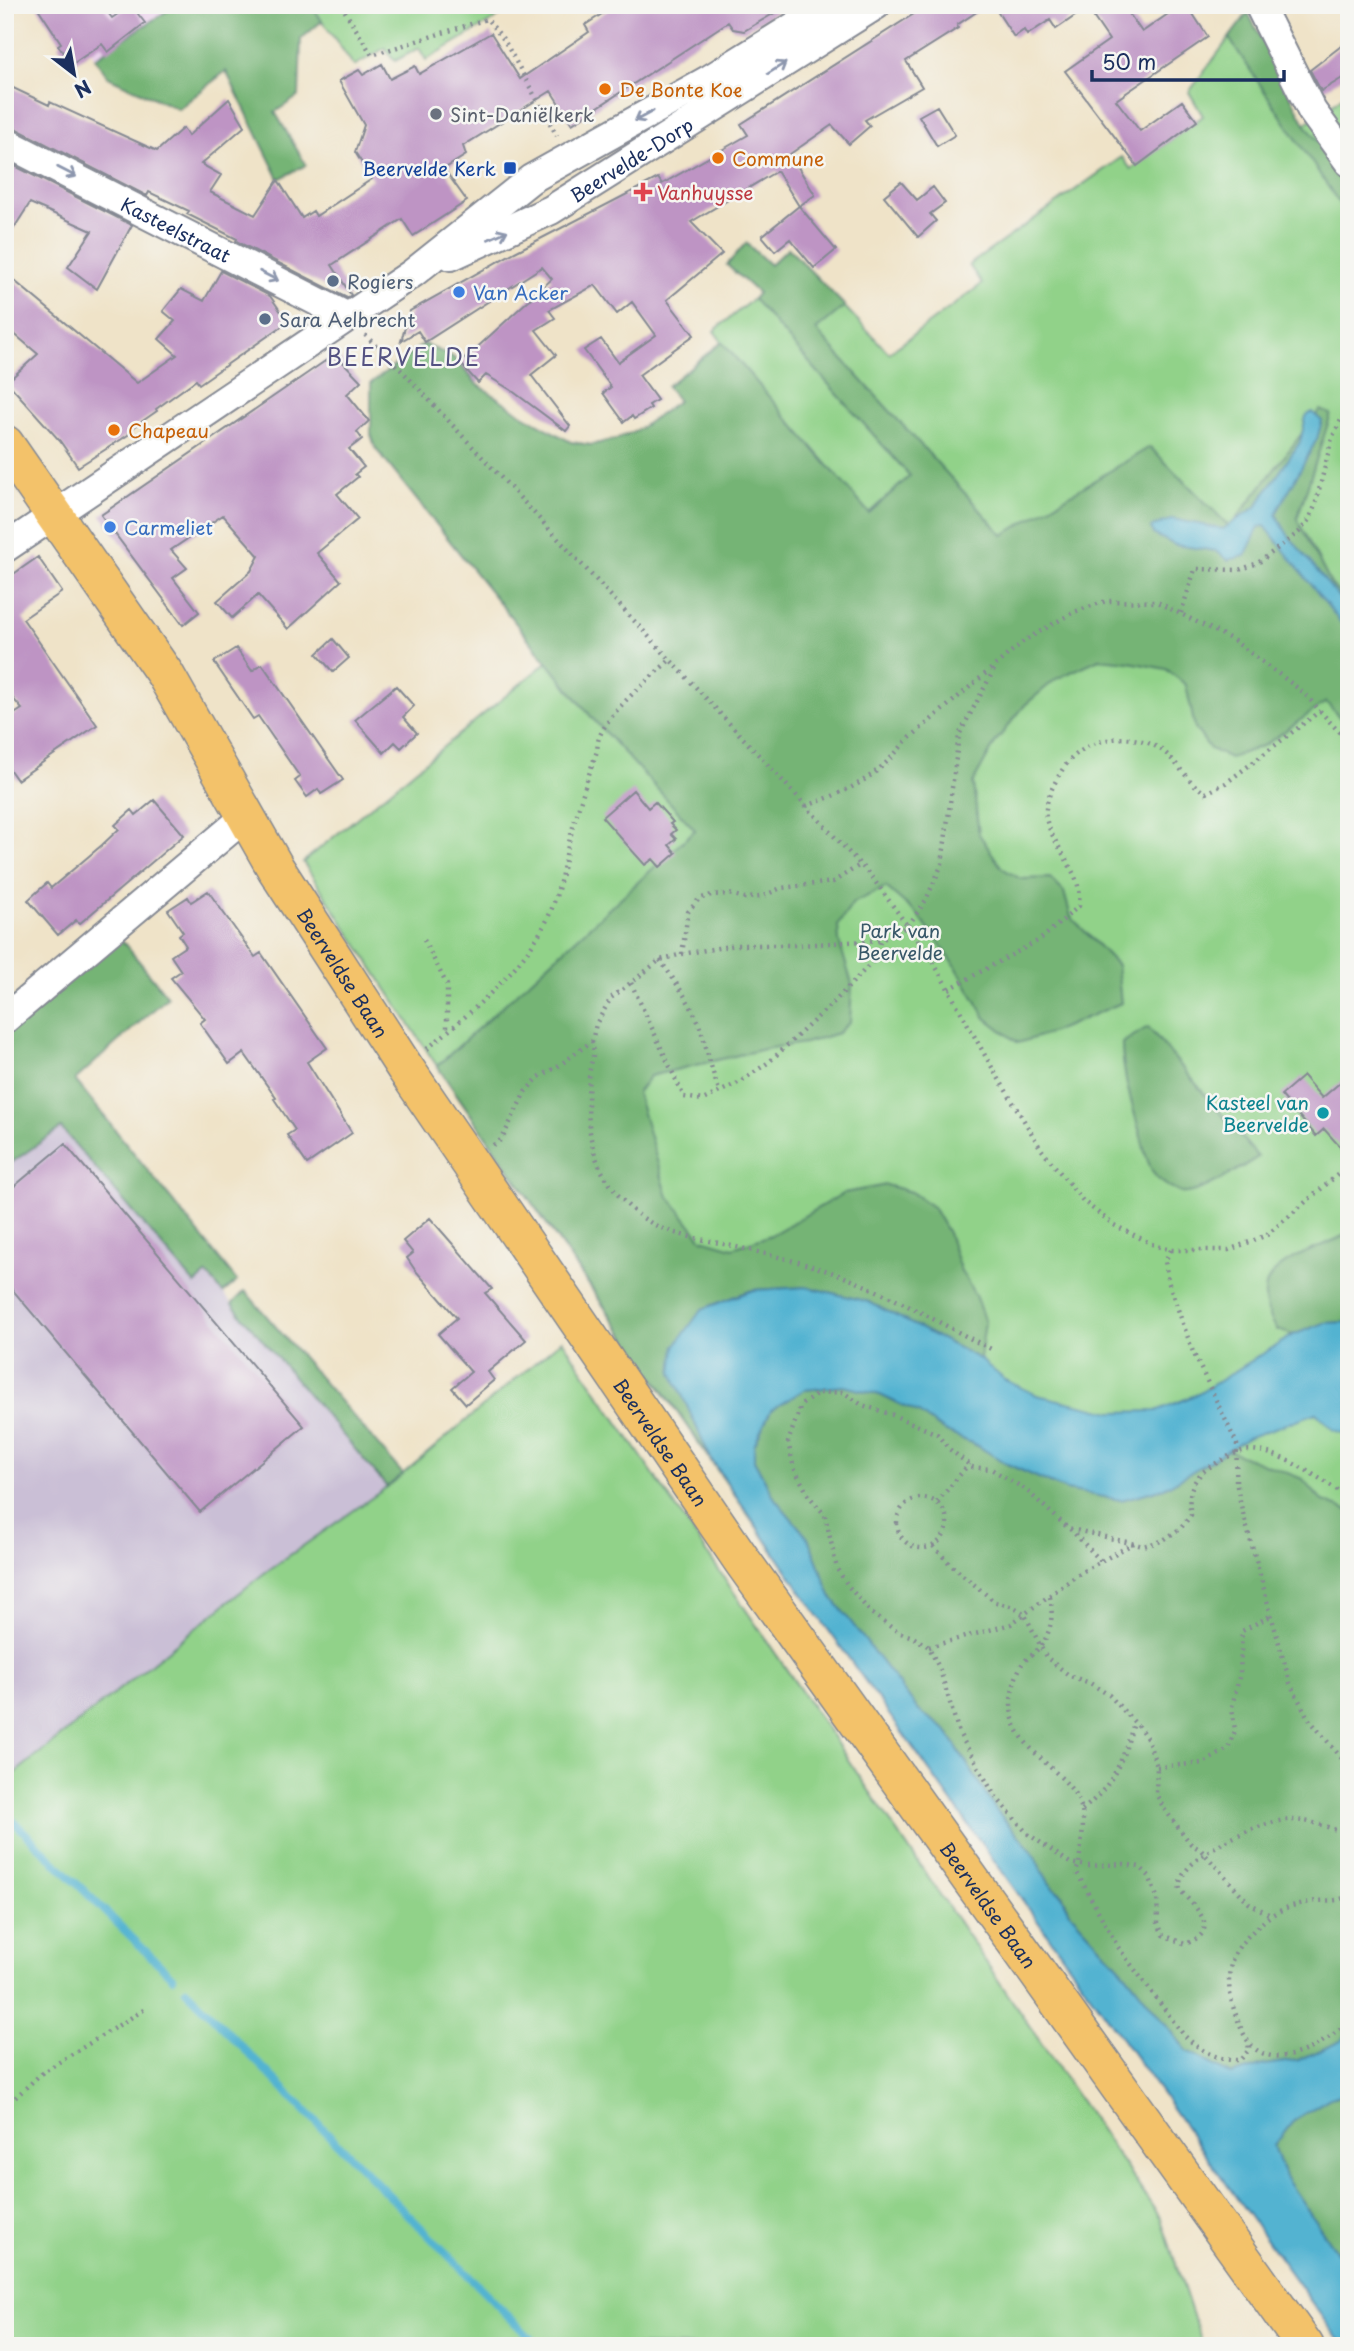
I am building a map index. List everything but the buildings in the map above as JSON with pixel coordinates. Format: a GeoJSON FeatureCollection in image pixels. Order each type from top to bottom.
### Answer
{"type":"FeatureCollection","features":[{"type":"Feature","properties":{"kind":"main road","name":"Beerveldse Baan"},"geometry":{"type":"LineString","coordinates":[[5,444],[165,674],[276,869],[405,1068],[743,1562],[1306,2346]]}},
{"type":"Feature","properties":{"kind":"street","name":"Beervelde-Dorp"},"geometry":{"type":"LineString","coordinates":[[5,548],[346,316],[414,273],[531,179],[710,79],[829,5]]}},
{"type":"Feature","properties":{"kind":"street","name":"Beervelde-Dorp"},"geometry":{"type":"LineString","coordinates":[[414,273],[551,210],[876,5]]}},
{"type":"Feature","properties":{"kind":"street"},"geometry":{"type":"LineString","coordinates":[[1259,5],[1312,111],[1349,162]]}},
{"type":"Feature","properties":{"kind":"street","name":"Kasteelstraat"},"geometry":{"type":"LineString","coordinates":[[5,142],[346,316]]}},
{"type":"Feature","properties":{"kind":"street"},"geometry":{"type":"LineString","coordinates":[[5,1019],[245,817]]}},
{"type":"Feature","properties":{"kind":"path"},"geometry":{"type":"LineString","coordinates":[[341,5],[372,55],[487,19],[504,40],[569,158]]}},
{"type":"Feature","properties":{"kind":"path"},"geometry":{"type":"LineString","coordinates":[[346,316],[405,374],[860,865],[908,926],[949,989],[1020,1116],[1065,1181],[1083,1201],[1114,1224],[1156,1246],[1171,1250],[1230,1250],[1268,1236],[1349,1165]]}},
{"type":"Feature","properties":{"kind":"path"},"geometry":{"type":"LineString","coordinates":[[1181,613],[1195,569],[1239,570],[1258,563],[1291,538],[1309,520],[1332,438],[1349,404]]}},
{"type":"Feature","properties":{"kind":"path"},"geometry":{"type":"LineString","coordinates":[[806,806],[862,784],[890,761],[905,742],[1026,640],[1074,612],[1106,601],[1157,602],[1233,640],[1303,692],[1349,743]]}},
{"type":"Feature","properties":{"kind":"path"},"geometry":{"type":"LineString","coordinates":[[405,1068],[488,995],[523,958],[547,920],[599,738],[618,709],[670,660]]}},
{"type":"Feature","properties":{"kind":"path"},"geometry":{"type":"LineString","coordinates":[[991,1349],[848,1278],[802,1263],[687,1236],[648,1222],[624,1203],[604,1174],[591,1143],[588,1104],[589,1073],[596,1054],[592,1041],[596,1024],[611,998],[660,960],[736,945],[799,945],[881,940],[908,926],[926,900],[942,864],[959,735],[996,666]]}},
{"type":"Feature","properties":{"kind":"path"},"geometry":{"type":"LineString","coordinates":[[949,989],[1041,939],[1079,906],[1079,890],[1046,820],[1051,793],[1064,766],[1090,745],[1111,737],[1141,741],[1161,749],[1196,788],[1206,793],[1226,783],[1320,711]]}},
{"type":"Feature","properties":{"kind":"path"},"geometry":{"type":"LineString","coordinates":[[682,954],[688,912],[699,900],[711,895],[729,894],[745,898],[761,897],[781,888],[833,882],[860,865]]}},
{"type":"Feature","properties":{"kind":"path"},"geometry":{"type":"LineString","coordinates":[[424,940],[447,985],[447,1032]]}},
{"type":"Feature","properties":{"kind":"path"},"geometry":{"type":"LineString","coordinates":[[631,983],[684,1097],[703,1100],[740,1082],[769,1062],[834,1002],[875,959],[881,940]]}},
{"type":"Feature","properties":{"kind":"path"},"geometry":{"type":"LineString","coordinates":[[660,960],[681,989],[697,1020],[720,1092]]}},
{"type":"Feature","properties":{"kind":"path"},"geometry":{"type":"LineString","coordinates":[[470,1162],[502,1139],[525,1092],[539,1077],[592,1041]]}},
{"type":"Feature","properties":{"kind":"path"},"geometry":{"type":"LineString","coordinates":[[1171,1250],[1165,1261],[1168,1282],[1208,1388],[1237,1444],[1236,1482],[1253,1556],[1298,1700],[1308,1718],[1349,1767]]}},
{"type":"Feature","properties":{"kind":"path"},"geometry":{"type":"LineString","coordinates":[[1101,1561],[1025,1489],[991,1469],[972,1467],[948,1448],[937,1434],[862,1405],[843,1392],[819,1392],[801,1405],[788,1442],[794,1468],[809,1496],[825,1515],[837,1569],[872,1613],[898,1632],[914,1637],[929,1647],[940,1670],[959,1733],[995,1796],[1028,1834],[1070,1863],[1140,1867],[1149,1876],[1157,1897],[1158,1923],[1163,1935],[1185,1944],[1202,1933],[1204,1927],[1200,1911],[1180,1890],[1180,1877],[1187,1868],[1205,1855],[1237,1835],[1263,1825],[1286,1821],[1311,1822],[1349,1835]]}},
{"type":"Feature","properties":{"kind":"path"},"geometry":{"type":"LineString","coordinates":[[1068,1528],[1143,1546],[1161,1541],[1181,1528],[1191,1515],[1189,1494],[1198,1475],[1244,1450],[1280,1456],[1349,1498]]}},
{"type":"Feature","properties":{"kind":"path"},"geometry":{"type":"LineString","coordinates":[[937,1502],[969,1464]]}},
{"type":"Feature","properties":{"kind":"path"},"geometry":{"type":"LineString","coordinates":[[919,1497],[937,1502],[948,1520],[942,1539],[933,1546],[924,1548],[914,1547],[906,1542],[897,1525],[898,1516],[910,1501],[919,1497]]}},
{"type":"Feature","properties":{"kind":"path"},"geometry":{"type":"LineString","coordinates":[[929,1647],[1011,1624],[1080,1573],[1134,1544]]}},
{"type":"Feature","properties":{"kind":"path"},"geometry":{"type":"LineString","coordinates":[[933,1546],[995,1602],[1024,1613],[1046,1657],[1070,1676],[1090,1683],[1109,1695],[1148,1740],[1157,1767],[1156,1794],[1165,1810],[1191,1844],[1205,1855],[1249,1903],[1272,1916]]}},
{"type":"Feature","properties":{"kind":"path"},"geometry":{"type":"LineString","coordinates":[[1050,1597],[1053,1609],[1050,1626],[1040,1647],[1021,1665],[1011,1703],[1014,1717],[1019,1732],[1032,1752],[1060,1778],[1076,1798],[1082,1811],[1079,1865],[1076,1871],[1118,1947],[1183,2034],[1195,2046],[1229,2061],[1240,2060],[1249,2050],[1248,2042],[1230,2000],[1229,1977],[1234,1957],[1246,1938],[1272,1916],[1292,1905],[1335,1901],[1349,1895]]}},
{"type":"Feature","properties":{"kind":"path"},"geometry":{"type":"LineString","coordinates":[[1157,1767],[1203,1763],[1228,1749],[1235,1731],[1232,1707],[1240,1673],[1242,1631],[1270,1616]]}},
{"type":"Feature","properties":{"kind":"path"},"geometry":{"type":"LineString","coordinates":[[1082,1811],[1116,1774],[1134,1723]]}},
{"type":"Feature","properties":{"kind":"path"},"geometry":{"type":"LineString","coordinates":[[5,2108],[43,2072],[145,2009]]}},
{"type":"Feature","properties":{"kind":"path"},"geometry":{"type":"LineString","coordinates":[[1248,2042],[1264,2054],[1284,2056],[1311,2050],[1349,2021]]}},
{"type":"Feature","properties":{"kind":"shaded area"},"geometry":{"type":"Polygon","coordinates":[[[66,5],[176,5],[95,58],[66,5]]]}},
{"type":"Feature","properties":{"kind":"shaded area"},"geometry":{"type":"Polygon","coordinates":[[[61,1128],[194,1283],[207,1274],[387,1487],[263,1574],[5,1781],[5,1167],[61,1128]]]}},
{"type":"Feature","properties":{"kind":"green space"},"geometry":{"type":"Polygon","coordinates":[[[176,5],[311,5],[322,21],[301,39],[299,96],[275,112],[306,165],[279,179],[226,71],[178,109],[108,77],[95,58],[176,5]]]}},
{"type":"Feature","properties":{"kind":"green space"},"geometry":{"type":"Polygon","coordinates":[[[311,5],[492,5],[500,16],[426,60],[419,48],[395,61],[385,48],[354,66],[311,5]]]}},
{"type":"Feature","properties":{"kind":"green space","name":"Park van Beervelde"},"geometry":{"type":"Polygon","coordinates":[[[1248,13],[1305,124],[1349,92],[1349,2346],[1343,2346],[812,1607],[437,1066],[303,862],[547,662],[376,449],[371,434],[371,383],[424,344],[453,357],[477,384],[523,415],[571,442],[591,445],[617,439],[639,429],[678,401],[667,386],[722,342],[714,331],[759,294],[727,265],[746,243],[770,265],[788,248],[889,353],[982,284],[969,265],[1122,157],[1131,169],[1203,116],[1189,92],[1248,13]]]}},
{"type":"Feature","properties":{"kind":"green space"},"geometry":{"type":"Polygon","coordinates":[[[1248,13],[1305,124],[1349,181],[1349,218],[1229,38],[1248,13]]]}},
{"type":"Feature","properties":{"kind":"green space"},"geometry":{"type":"Polygon","coordinates":[[[746,243],[770,265],[788,248],[845,306],[816,330],[1003,535],[1150,447],[1230,527],[1320,410],[1331,414],[1297,519],[1331,584],[1349,604],[1349,728],[1326,702],[1265,745],[1230,758],[1210,749],[1195,728],[1186,685],[1166,669],[1099,659],[1056,679],[1025,705],[996,741],[973,783],[979,834],[1002,868],[1021,879],[1050,878],[1064,892],[1071,917],[1117,965],[1121,1003],[1053,1032],[1018,1043],[986,1018],[955,965],[917,914],[886,887],[853,903],[838,925],[839,941],[852,984],[850,1022],[838,1033],[805,1043],[764,1049],[650,1076],[637,1093],[667,1194],[702,1239],[733,1248],[771,1235],[844,1193],[886,1185],[911,1192],[933,1207],[948,1233],[960,1269],[975,1295],[985,1322],[980,1359],[869,1302],[808,1287],[752,1290],[702,1309],[707,1446],[711,1459],[437,1066],[695,830],[593,719],[376,449],[371,434],[371,383],[424,344],[453,357],[477,384],[523,415],[571,442],[591,445],[617,439],[639,429],[678,401],[667,386],[722,342],[869,513],[910,476],[753,299],[758,293],[727,265],[746,243]]]}},
{"type":"Feature","properties":{"kind":"green space"},"geometry":{"type":"Polygon","coordinates":[[[107,922],[168,997],[75,1080],[237,1281],[223,1293],[207,1274],[195,1284],[61,1128],[5,1167],[5,1005],[107,922]]]}},
{"type":"Feature","properties":{"kind":"green space"},"geometry":{"type":"Polygon","coordinates":[[[1148,1027],[1258,1157],[1220,1180],[1188,1193],[1181,1193],[1166,1185],[1151,1169],[1128,1089],[1122,1043],[1148,1027]]]}},
{"type":"Feature","properties":{"kind":"green space"},"geometry":{"type":"Polygon","coordinates":[[[1349,1233],[1349,1322],[1324,1323],[1293,1335],[1277,1330],[1267,1308],[1265,1291],[1270,1277],[1295,1257],[1349,1233]]]}},
{"type":"Feature","properties":{"kind":"green space"},"geometry":{"type":"Polygon","coordinates":[[[245,1291],[403,1474],[387,1487],[232,1304],[245,1291]]]}},
{"type":"Feature","properties":{"kind":"green space"},"geometry":{"type":"Polygon","coordinates":[[[562,1340],[1161,2219],[1203,2346],[5,2346],[5,1781],[263,1574],[387,1487],[562,1340]]]}},
{"type":"Feature","properties":{"kind":"green space"},"geometry":{"type":"Polygon","coordinates":[[[844,1386],[880,1395],[919,1413],[944,1431],[978,1446],[1007,1464],[1067,1490],[1121,1500],[1164,1488],[1228,1450],[1303,1479],[1321,1500],[1349,1511],[1349,2033],[1341,2041],[1299,2060],[1264,2065],[1231,2075],[1187,2051],[1125,1973],[1071,1914],[1063,1896],[1049,1883],[1031,1850],[995,1809],[946,1730],[919,1711],[831,1596],[808,1538],[775,1499],[754,1460],[754,1445],[771,1410],[804,1390],[844,1386]]]}},
{"type":"Feature","properties":{"kind":"green space"},"geometry":{"type":"Polygon","coordinates":[[[1349,2092],[1349,2270],[1285,2177],[1274,2146],[1294,2120],[1330,2098],[1349,2092]]]}},
{"type":"Feature","properties":{"kind":"water"},"geometry":{"type":"Polygon","coordinates":[[[1312,412],[1322,421],[1317,439],[1276,514],[1288,535],[1349,610],[1349,633],[1265,526],[1259,527],[1245,556],[1228,560],[1216,551],[1175,545],[1153,534],[1151,527],[1173,519],[1223,529],[1256,507],[1300,442],[1306,416],[1312,412]]]}},
{"type":"Feature","properties":{"kind":"water"},"geometry":{"type":"Polygon","coordinates":[[[808,1287],[869,1302],[980,1359],[1005,1380],[1037,1395],[1112,1412],[1156,1411],[1198,1394],[1293,1335],[1324,1323],[1349,1322],[1349,1435],[1334,1430],[1316,1413],[1250,1437],[1164,1488],[1121,1500],[1066,1490],[1007,1464],[978,1446],[944,1431],[919,1413],[880,1395],[844,1386],[804,1390],[771,1410],[754,1445],[754,1460],[775,1499],[808,1538],[831,1596],[919,1711],[946,1730],[995,1809],[1031,1850],[1049,1883],[1062,1896],[1071,1914],[1125,1973],[1187,2051],[1231,2075],[1264,2065],[1299,2060],[1341,2041],[1349,2033],[1349,2092],[1330,2098],[1294,2120],[1274,2146],[1285,2177],[1349,2270],[1349,2346],[1343,2346],[812,1607],[711,1459],[672,1373],[675,1346],[702,1309],[753,1290],[808,1287]]]}},
{"type":"Feature","properties":{"kind":"waterway"},"geometry":{"type":"LineString","coordinates":[[5,1813],[173,1978]]}},
{"type":"Feature","properties":{"kind":"waterway"},"geometry":{"type":"LineString","coordinates":[[186,1990],[538,2346]]}},
{"type":"Feature","properties":{"kind":"place","name":"De Bonte Koe"},"geometry":{"type":"Point","coordinates":[605,89]}},
{"type":"Feature","properties":{"kind":"place","name":"Sint-Daniëlkerk"},"geometry":{"type":"Point","coordinates":[436,114]}},
{"type":"Feature","properties":{"kind":"place","name":"Commune"},"geometry":{"type":"Point","coordinates":[718,158]}},
{"type":"Feature","properties":{"kind":"place","name":"Beervelde Kerk"},"geometry":{"type":"Point","coordinates":[510,168]}},
{"type":"Feature","properties":{"kind":"place","name":"Vanhuysse"},"geometry":{"type":"Point","coordinates":[643,192]}},
{"type":"Feature","properties":{"kind":"place","name":"Rogiers"},"geometry":{"type":"Point","coordinates":[333,281]}},
{"type":"Feature","properties":{"kind":"place","name":"Van Acker"},"geometry":{"type":"Point","coordinates":[459,292]}},
{"type":"Feature","properties":{"kind":"place","name":"Sara Aelbrecht"},"geometry":{"type":"Point","coordinates":[265,319]}},
{"type":"Feature","properties":{"kind":"place","name":"Chapeau"},"geometry":{"type":"Point","coordinates":[114,430]}},
{"type":"Feature","properties":{"kind":"place","name":"Carmeliet"},"geometry":{"type":"Point","coordinates":[110,527]}},
{"type":"Feature","properties":{"kind":"place","name":"Kasteel van Beervelde"},"geometry":{"type":"Point","coordinates":[1323,1113]}},
{"type":"Feature","properties":{"kind":"district","name":"BEERVELDE"},"geometry":{"type":"Point","coordinates":[404,356]}}]}
